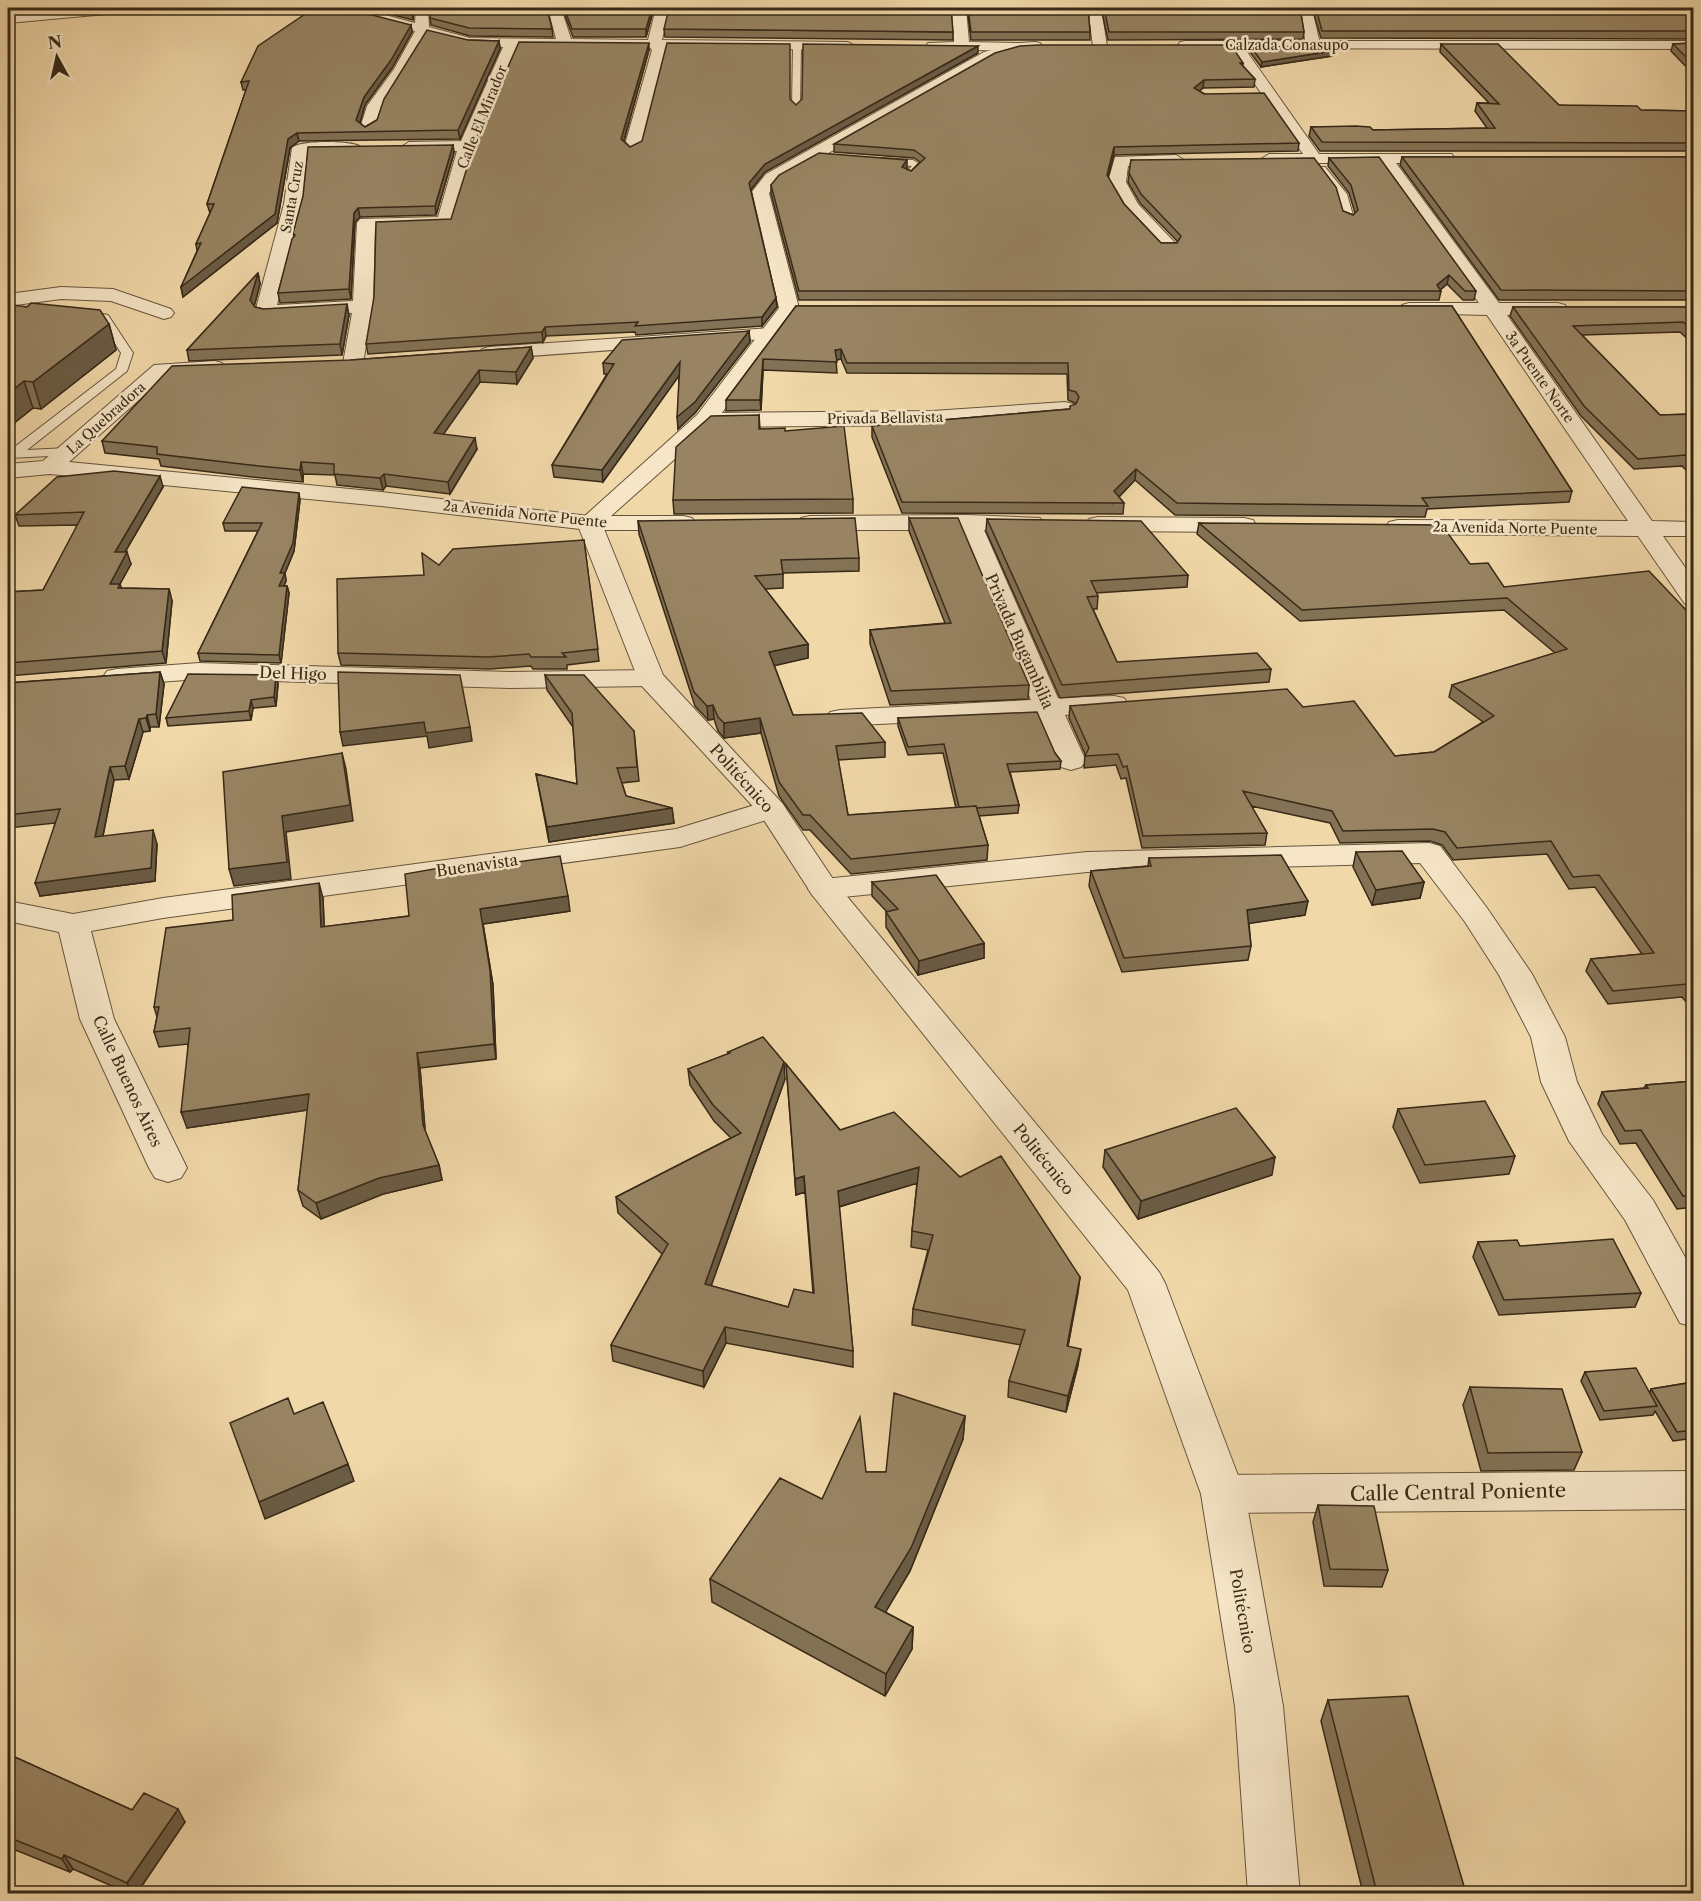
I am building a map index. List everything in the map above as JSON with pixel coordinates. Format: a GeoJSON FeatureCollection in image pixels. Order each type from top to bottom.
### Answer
{"type":"FeatureCollection","features":[{"type":"Feature","properties":{"kind":"street"},"geometry":{"type":"LineString","coordinates":[[36,17],[49,8]]}},
{"type":"Feature","properties":{"kind":"street"},"geometry":{"type":"LineString","coordinates":[[8,19],[128,8]]}},
{"type":"Feature","properties":{"kind":"street"},"geometry":{"type":"LineString","coordinates":[[345,8],[470,42],[868,46]]}},
{"type":"Feature","properties":{"kind":"street"},"geometry":{"type":"LineString","coordinates":[[368,128],[375,106],[401,69],[422,30],[422,8]]}},
{"type":"Feature","properties":{"kind":"street"},"geometry":{"type":"LineString","coordinates":[[555,8],[565,44]]}},
{"type":"Feature","properties":{"kind":"street"},"geometry":{"type":"LineString","coordinates":[[654,44],[663,8]]}},
{"type":"Feature","properties":{"kind":"street"},"geometry":{"type":"LineString","coordinates":[[941,8],[959,8],[962,47]]}},
{"type":"Feature","properties":{"kind":"street"},"geometry":{"type":"LineString","coordinates":[[1094,8],[1100,46]]}},
{"type":"Feature","properties":{"kind":"street"},"geometry":{"type":"LineString","coordinates":[[1305,8],[1313,44]]}},
{"type":"Feature","properties":{"kind":"street","name":"Calle El Mirador"},"geometry":{"type":"LineString","coordinates":[[353,363],[363,306],[366,223],[445,222],[467,146],[512,43]]}},
{"type":"Feature","properties":{"kind":"street"},"geometry":{"type":"LineString","coordinates":[[632,148],[659,49],[654,44]]}},
{"type":"Feature","properties":{"kind":"street","name":"Calzada Conasupo"},"geometry":{"type":"LineString","coordinates":[[1167,45],[1694,45]]}},
{"type":"Feature","properties":{"kind":"street"},"geometry":{"type":"LineString","coordinates":[[1235,45],[1269,93],[1309,158]]}},
{"type":"Feature","properties":{"kind":"street"},"geometry":{"type":"LineString","coordinates":[[915,46],[1047,46]]}},
{"type":"Feature","properties":{"kind":"street"},"geometry":{"type":"LineString","coordinates":[[589,523],[705,420],[772,334],[789,308],[759,193],[772,178],[989,55],[1019,47]]}},
{"type":"Feature","properties":{"kind":"street"},"geometry":{"type":"LineString","coordinates":[[1247,94],[1269,93]]}},
{"type":"Feature","properties":{"kind":"street"},"geometry":{"type":"LineString","coordinates":[[396,147],[467,146]]}},
{"type":"Feature","properties":{"kind":"street","name":"Santa Cruz"},"geometry":{"type":"LineString","coordinates":[[363,306],[265,312],[293,204],[300,148],[372,148]]}},
{"type":"Feature","properties":{"kind":"street","name":"3a Puente Norte"},"geometry":{"type":"LineString","coordinates":[[1384,158],[1493,309],[1694,599]]}},
{"type":"Feature","properties":{"kind":"street"},"geometry":{"type":"LineString","coordinates":[[1258,159],[1467,158]]}},
{"type":"Feature","properties":{"kind":"street"},"geometry":{"type":"LineString","coordinates":[[1169,246],[1131,207],[1117,182],[1121,161],[1190,160]]}},
{"type":"Feature","properties":{"kind":"street"},"geometry":{"type":"LineString","coordinates":[[8,300],[61,293],[113,295],[164,313]]}},
{"type":"Feature","properties":{"kind":"street"},"geometry":{"type":"LineString","coordinates":[[789,308],[813,308]]}},
{"type":"Feature","properties":{"kind":"street"},"geometry":{"type":"LineString","coordinates":[[1385,309],[1575,309]]}},
{"type":"Feature","properties":{"kind":"street"},"geometry":{"type":"LineString","coordinates":[[469,355],[772,334]]}},
{"type":"Feature","properties":{"kind":"street"},"geometry":{"type":"LineString","coordinates":[[329,364],[376,361]]}},
{"type":"Feature","properties":{"kind":"street","name":"La Quebradora"},"geometry":{"type":"LineString","coordinates":[[59,459],[161,369],[233,366]]}},
{"type":"Feature","properties":{"kind":"street","name":"Privada Bellavista"},"geometry":{"type":"LineString","coordinates":[[705,420],[932,418],[1065,409]]}},
{"type":"Feature","properties":{"kind":"street","name":"2a Avenida Norte Puente"},"geometry":{"type":"LineString","coordinates":[[10,460],[59,459],[589,523],[707,523]]}},
{"type":"Feature","properties":{"kind":"street"},"geometry":{"type":"LineString","coordinates":[[790,523],[968,522],[1265,526]]}},
{"type":"Feature","properties":{"kind":"street","name":"Privada Bugambilia"},"geometry":{"type":"LineString","coordinates":[[968,522],[1071,761]]}},
{"type":"Feature","properties":{"kind":"street","name":"Politécnico"},"geometry":{"type":"LineString","coordinates":[[589,523],[651,678],[771,809],[824,889],[1145,1283],[1223,1494],[1259,1706],[1274,1893]]}},
{"type":"Feature","properties":{"kind":"street","name":"2a Avenida Norte Puente"},"geometry":{"type":"LineString","coordinates":[[1372,527],[1694,530]]}},
{"type":"Feature","properties":{"kind":"street","name":"Del Higo"},"geometry":{"type":"LineString","coordinates":[[91,679],[199,671],[511,680],[651,678]]}},
{"type":"Feature","properties":{"kind":"street"},"geometry":{"type":"LineString","coordinates":[[840,718],[1049,709],[1140,702]]}},
{"type":"Feature","properties":{"kind":"street","name":"Buenavista"},"geometry":{"type":"LineString","coordinates":[[73,924],[163,908],[680,838],[771,809]]}},
{"type":"Feature","properties":{"kind":"street"},"geometry":{"type":"LineString","coordinates":[[824,889],[1087,862],[1430,853],[1476,915],[1515,974],[1548,1037],[1559,1082],[1587,1141],[1639,1210],[1694,1311]]}},
{"type":"Feature","properties":{"kind":"street"},"geometry":{"type":"LineString","coordinates":[[8,911],[73,924]]}},
{"type":"Feature","properties":{"kind":"street","name":"Calle Buenos Aires"},"geometry":{"type":"LineString","coordinates":[[73,924],[97,1019],[168,1167]]}},
{"type":"Feature","properties":{"kind":"street","name":"Calle Central Poniente"},"geometry":{"type":"LineString","coordinates":[[1223,1494],[1694,1490]]}},
{"type":"Feature","properties":{"kind":"lane"},"geometry":{"type":"LineString","coordinates":[[796,107],[797,45]]}},
{"type":"Feature","properties":{"kind":"lane"},"geometry":{"type":"LineString","coordinates":[[810,156],[832,157]]}},
{"type":"Feature","properties":{"kind":"lane"},"geometry":{"type":"LineString","coordinates":[[1309,158],[1342,194],[1349,219]]}},
{"type":"Feature","properties":{"kind":"lane"},"geometry":{"type":"LineString","coordinates":[[867,160],[913,163],[918,166],[909,175]]}},
{"type":"Feature","properties":{"kind":"lane"},"geometry":{"type":"LineString","coordinates":[[10,460],[120,371],[127,353],[104,317],[83,314]]}},
{"type":"Feature","properties":{"kind":"building"},"geometry":{"type":"Polygon","coordinates":[[[314,8],[345,8],[411,25],[391,60],[364,97],[356,120],[365,127],[377,120],[384,99],[427,30],[468,40],[499,41],[458,130],[297,133],[288,139],[275,214],[181,287],[201,243],[196,244],[214,204],[207,204],[249,81],[241,82],[258,46],[314,8]]]}},
{"type":"Feature","properties":{"kind":"building"},"geometry":{"type":"Polygon","coordinates":[[[392,8],[412,8],[412,13],[392,8]]]}},
{"type":"Feature","properties":{"kind":"building"},"geometry":{"type":"Polygon","coordinates":[[[430,8],[547,8],[552,29],[469,28],[430,18],[430,8]]]}},
{"type":"Feature","properties":{"kind":"building"},"geometry":{"type":"Polygon","coordinates":[[[564,8],[652,8],[646,29],[572,29],[564,8]]]}},
{"type":"Feature","properties":{"kind":"building"},"geometry":{"type":"Polygon","coordinates":[[[669,8],[951,8],[953,32],[664,29],[669,8]]]}},
{"type":"Feature","properties":{"kind":"building"},"geometry":{"type":"Polygon","coordinates":[[[968,8],[1088,8],[1090,32],[971,32],[968,8]]]}},
{"type":"Feature","properties":{"kind":"building"},"geometry":{"type":"Polygon","coordinates":[[[1104,8],[1300,8],[1304,32],[1109,32],[1104,8]]]}},
{"type":"Feature","properties":{"kind":"building"},"geometry":{"type":"Polygon","coordinates":[[[1316,8],[1694,8],[1694,31],[1322,31],[1316,8]]]}},
{"type":"Feature","properties":{"kind":"building"},"geometry":{"type":"Polygon","coordinates":[[[519,42],[649,43],[621,139],[630,147],[642,141],[667,43],[790,44],[790,99],[796,105],[802,99],[803,44],[978,46],[765,164],[749,183],[776,298],[762,317],[635,326],[638,322],[545,327],[542,332],[366,344],[374,297],[376,222],[451,219],[476,139],[519,42]]]}},
{"type":"Feature","properties":{"kind":"building"},"geometry":{"type":"Polygon","coordinates":[[[1694,43],[1694,65],[1673,44],[1694,43]]]}},
{"type":"Feature","properties":{"kind":"building"},"geometry":{"type":"Polygon","coordinates":[[[1441,44],[1498,44],[1559,105],[1637,106],[1641,110],[1694,111],[1694,143],[1322,142],[1311,127],[1356,126],[1370,127],[1373,130],[1495,128],[1477,103],[1499,104],[1441,44]]]}},
{"type":"Feature","properties":{"kind":"building"},"geometry":{"type":"Polygon","coordinates":[[[1231,45],[1243,63],[1240,63],[1255,79],[1204,80],[1194,88],[1204,94],[1264,93],[1299,143],[1114,147],[1107,175],[1124,204],[1161,243],[1177,243],[1181,236],[1141,194],[1129,173],[1131,160],[1314,158],[1336,187],[1343,211],[1353,215],[1358,210],[1351,185],[1329,158],[1379,157],[1476,291],[1465,291],[1449,275],[1437,285],[1441,291],[799,291],[771,185],[779,175],[819,153],[907,160],[902,167],[911,171],[925,158],[914,150],[834,144],[995,53],[1020,46],[1231,45]]]}},
{"type":"Feature","properties":{"kind":"building"},"geometry":{"type":"Polygon","coordinates":[[[1327,46],[1333,51],[1262,62],[1251,47],[1327,46]]]}},
{"type":"Feature","properties":{"kind":"building"},"geometry":{"type":"Polygon","coordinates":[[[453,145],[435,206],[358,208],[354,213],[349,289],[278,293],[295,235],[293,233],[303,196],[308,147],[453,145]]]}},
{"type":"Feature","properties":{"kind":"building"},"geometry":{"type":"Polygon","coordinates":[[[1402,157],[1694,157],[1694,291],[1501,290],[1402,157]]]}},
{"type":"Feature","properties":{"kind":"building"},"geometry":{"type":"Polygon","coordinates":[[[258,273],[250,300],[255,307],[263,309],[347,304],[340,344],[187,350],[258,273]]]}},
{"type":"Feature","properties":{"kind":"building"},"geometry":{"type":"Polygon","coordinates":[[[31,303],[100,310],[109,324],[33,382],[24,381],[8,394],[8,309],[13,305],[27,307],[31,303]]]}},
{"type":"Feature","properties":{"kind":"building"},"geometry":{"type":"Polygon","coordinates":[[[796,306],[1452,306],[1572,491],[1422,498],[1428,506],[1177,503],[1136,469],[1114,491],[1124,503],[902,502],[872,426],[1070,409],[1079,397],[1076,392],[1069,390],[1068,363],[847,363],[841,349],[835,350],[837,362],[763,359],[760,400],[726,400],[796,306]]]}},
{"type":"Feature","properties":{"kind":"building"},"geometry":{"type":"Polygon","coordinates":[[[1513,307],[1694,307],[1694,332],[1683,322],[1573,326],[1660,415],[1694,414],[1694,464],[1686,455],[1638,459],[1584,406],[1513,307]]]}},
{"type":"Feature","properties":{"kind":"building"},"geometry":{"type":"Polygon","coordinates":[[[749,331],[695,402],[677,417],[680,362],[602,470],[552,465],[614,364],[603,363],[622,340],[749,331]]]}},
{"type":"Feature","properties":{"kind":"building"},"geometry":{"type":"Polygon","coordinates":[[[531,347],[516,372],[479,370],[434,433],[475,438],[448,482],[384,474],[380,478],[334,474],[334,464],[301,462],[300,470],[157,454],[157,447],[102,441],[172,366],[351,360],[531,347]]]}},
{"type":"Feature","properties":{"kind":"building"},"geometry":{"type":"Polygon","coordinates":[[[759,415],[759,429],[785,428],[785,431],[844,426],[853,499],[673,500],[676,447],[711,416],[759,415]]]}},
{"type":"Feature","properties":{"kind":"building"},"geometry":{"type":"Polygon","coordinates":[[[114,471],[160,476],[115,552],[127,552],[110,584],[120,584],[118,588],[169,589],[162,651],[8,663],[8,641],[13,627],[8,627],[8,592],[43,590],[84,512],[15,515],[57,477],[114,471]]]}},
{"type":"Feature","properties":{"kind":"building"},"geometry":{"type":"Polygon","coordinates":[[[242,487],[299,493],[293,543],[280,573],[285,573],[279,586],[287,586],[279,655],[198,653],[262,523],[223,523],[242,487]]]}},
{"type":"Feature","properties":{"kind":"building"},"geometry":{"type":"Polygon","coordinates":[[[855,518],[859,558],[781,560],[783,574],[755,576],[808,644],[769,652],[793,715],[862,713],[885,742],[836,746],[848,815],[976,806],[988,845],[851,859],[810,815],[803,815],[779,782],[760,718],[724,723],[718,717],[713,705],[707,706],[694,692],[638,521],[855,518]]]}},
{"type":"Feature","properties":{"kind":"building"},"geometry":{"type":"Polygon","coordinates":[[[909,518],[958,518],[1029,685],[891,691],[870,630],[951,623],[909,518]]]}},
{"type":"Feature","properties":{"kind":"building"},"geometry":{"type":"Polygon","coordinates":[[[987,519],[1141,521],[1188,575],[1091,581],[1098,596],[1087,597],[1117,662],[1257,653],[1271,669],[1062,685],[987,519]]]}},
{"type":"Feature","properties":{"kind":"building"},"geometry":{"type":"Polygon","coordinates":[[[1199,523],[1442,525],[1470,564],[1488,563],[1504,587],[1649,571],[1687,611],[1694,610],[1694,990],[1692,991],[1687,984],[1613,991],[1591,959],[1654,953],[1599,875],[1573,877],[1551,841],[1457,848],[1445,832],[1433,829],[1343,831],[1332,811],[1243,791],[1267,833],[1143,836],[1127,766],[1123,767],[1118,754],[1085,756],[1089,748],[1070,706],[1287,689],[1303,707],[1354,701],[1395,756],[1434,752],[1494,716],[1452,685],[1567,649],[1507,598],[1302,610],[1199,523]]]}},
{"type":"Feature","properties":{"kind":"building"},"geometry":{"type":"Polygon","coordinates":[[[584,540],[598,649],[562,653],[566,657],[531,657],[529,654],[488,657],[338,653],[337,579],[424,575],[422,553],[439,565],[453,549],[584,540]]]}},
{"type":"Feature","properties":{"kind":"building"},"geometry":{"type":"Polygon","coordinates":[[[160,672],[156,714],[139,719],[125,766],[110,767],[95,837],[153,830],[151,868],[35,883],[60,809],[8,815],[8,683],[160,672]]]}},
{"type":"Feature","properties":{"kind":"building"},"geometry":{"type":"Polygon","coordinates":[[[338,672],[460,675],[470,727],[426,733],[424,722],[340,732],[338,672]]]}},
{"type":"Feature","properties":{"kind":"building"},"geometry":{"type":"Polygon","coordinates":[[[188,674],[276,675],[274,697],[251,700],[249,711],[166,718],[188,674]]]}},
{"type":"Feature","properties":{"kind":"building"},"geometry":{"type":"Polygon","coordinates":[[[545,675],[584,675],[634,731],[637,767],[617,768],[626,796],[672,808],[547,827],[536,774],[577,784],[572,713],[545,675]]]}},
{"type":"Feature","properties":{"kind":"building"},"geometry":{"type":"Polygon","coordinates":[[[1037,712],[1055,753],[1061,761],[1007,764],[1019,805],[977,808],[976,806],[959,807],[944,744],[908,747],[898,718],[1037,712]]]}},
{"type":"Feature","properties":{"kind":"building"},"geometry":{"type":"Polygon","coordinates":[[[342,753],[350,805],[282,816],[287,862],[229,869],[223,772],[342,753]]]}},
{"type":"Feature","properties":{"kind":"building"},"geometry":{"type":"Polygon","coordinates":[[[1402,851],[1424,882],[1376,890],[1356,852],[1402,851]]]}},
{"type":"Feature","properties":{"kind":"building"},"geometry":{"type":"Polygon","coordinates":[[[1281,855],[1308,901],[1247,910],[1251,946],[1124,958],[1091,871],[1151,866],[1149,858],[1281,855]]]}},
{"type":"Feature","properties":{"kind":"building"},"geometry":{"type":"Polygon","coordinates":[[[560,856],[568,896],[480,909],[490,970],[494,1044],[417,1053],[423,1125],[439,1165],[379,1178],[316,1203],[298,1190],[309,1094],[181,1112],[190,1028],[154,1032],[159,1007],[154,1007],[166,928],[233,920],[232,895],[319,883],[321,927],[409,916],[405,874],[439,868],[440,873],[560,856]]]}},
{"type":"Feature","properties":{"kind":"building"},"geometry":{"type":"Polygon","coordinates":[[[936,875],[984,943],[919,961],[886,912],[898,909],[872,882],[936,875]]]}},
{"type":"Feature","properties":{"kind":"building"},"geometry":{"type":"Polygon","coordinates":[[[763,1037],[784,1062],[705,1284],[788,1307],[794,1289],[814,1293],[804,1176],[795,1179],[786,1064],[840,1130],[894,1112],[960,1177],[1001,1156],[1080,1277],[1067,1346],[1081,1349],[1068,1396],[1009,1381],[1025,1330],[913,1309],[933,1235],[912,1231],[919,1167],[838,1191],[853,1351],[725,1327],[703,1371],[611,1345],[668,1244],[616,1197],[741,1133],[713,1105],[688,1069],[763,1037]]]}},
{"type":"Feature","properties":{"kind":"building"},"geometry":{"type":"Polygon","coordinates":[[[1694,1081],[1694,1195],[1683,1196],[1641,1130],[1625,1131],[1602,1092],[1694,1081]]]}},
{"type":"Feature","properties":{"kind":"building"},"geometry":{"type":"Polygon","coordinates":[[[1485,1101],[1515,1156],[1425,1165],[1398,1109],[1485,1101]]]}},
{"type":"Feature","properties":{"kind":"building"},"geometry":{"type":"Polygon","coordinates":[[[1236,1108],[1275,1157],[1141,1201],[1105,1150],[1236,1108]]]}},
{"type":"Feature","properties":{"kind":"building"},"geometry":{"type":"Polygon","coordinates":[[[1613,1239],[1641,1293],[1504,1300],[1478,1242],[1517,1240],[1520,1246],[1613,1239]]]}},
{"type":"Feature","properties":{"kind":"building"},"geometry":{"type":"Polygon","coordinates":[[[1636,1368],[1657,1406],[1604,1411],[1585,1372],[1636,1368]]]}},
{"type":"Feature","properties":{"kind":"building"},"geometry":{"type":"Polygon","coordinates":[[[1694,1382],[1694,1430],[1677,1432],[1651,1389],[1694,1382]]]}},
{"type":"Feature","properties":{"kind":"building"},"geometry":{"type":"Polygon","coordinates":[[[1470,1387],[1562,1389],[1582,1452],[1488,1453],[1470,1387]]]}},
{"type":"Feature","properties":{"kind":"building"},"geometry":{"type":"Polygon","coordinates":[[[894,1393],[965,1416],[911,1548],[875,1607],[913,1627],[886,1674],[710,1579],[780,1478],[822,1499],[860,1417],[866,1472],[886,1472],[894,1393]]]}},
{"type":"Feature","properties":{"kind":"building"},"geometry":{"type":"Polygon","coordinates":[[[288,1398],[294,1414],[323,1402],[348,1464],[259,1502],[230,1423],[288,1398]]]}},
{"type":"Feature","properties":{"kind":"building"},"geometry":{"type":"Polygon","coordinates":[[[1318,1505],[1374,1506],[1388,1570],[1330,1569],[1318,1505]]]}},
{"type":"Feature","properties":{"kind":"building"},"geometry":{"type":"Polygon","coordinates":[[[1408,1696],[1466,1893],[1377,1893],[1328,1700],[1408,1696]]]}},
{"type":"Feature","properties":{"kind":"building"},"geometry":{"type":"Polygon","coordinates":[[[8,1754],[132,1810],[144,1793],[178,1809],[127,1883],[64,1855],[62,1859],[8,1837],[8,1754]]]}}]}
